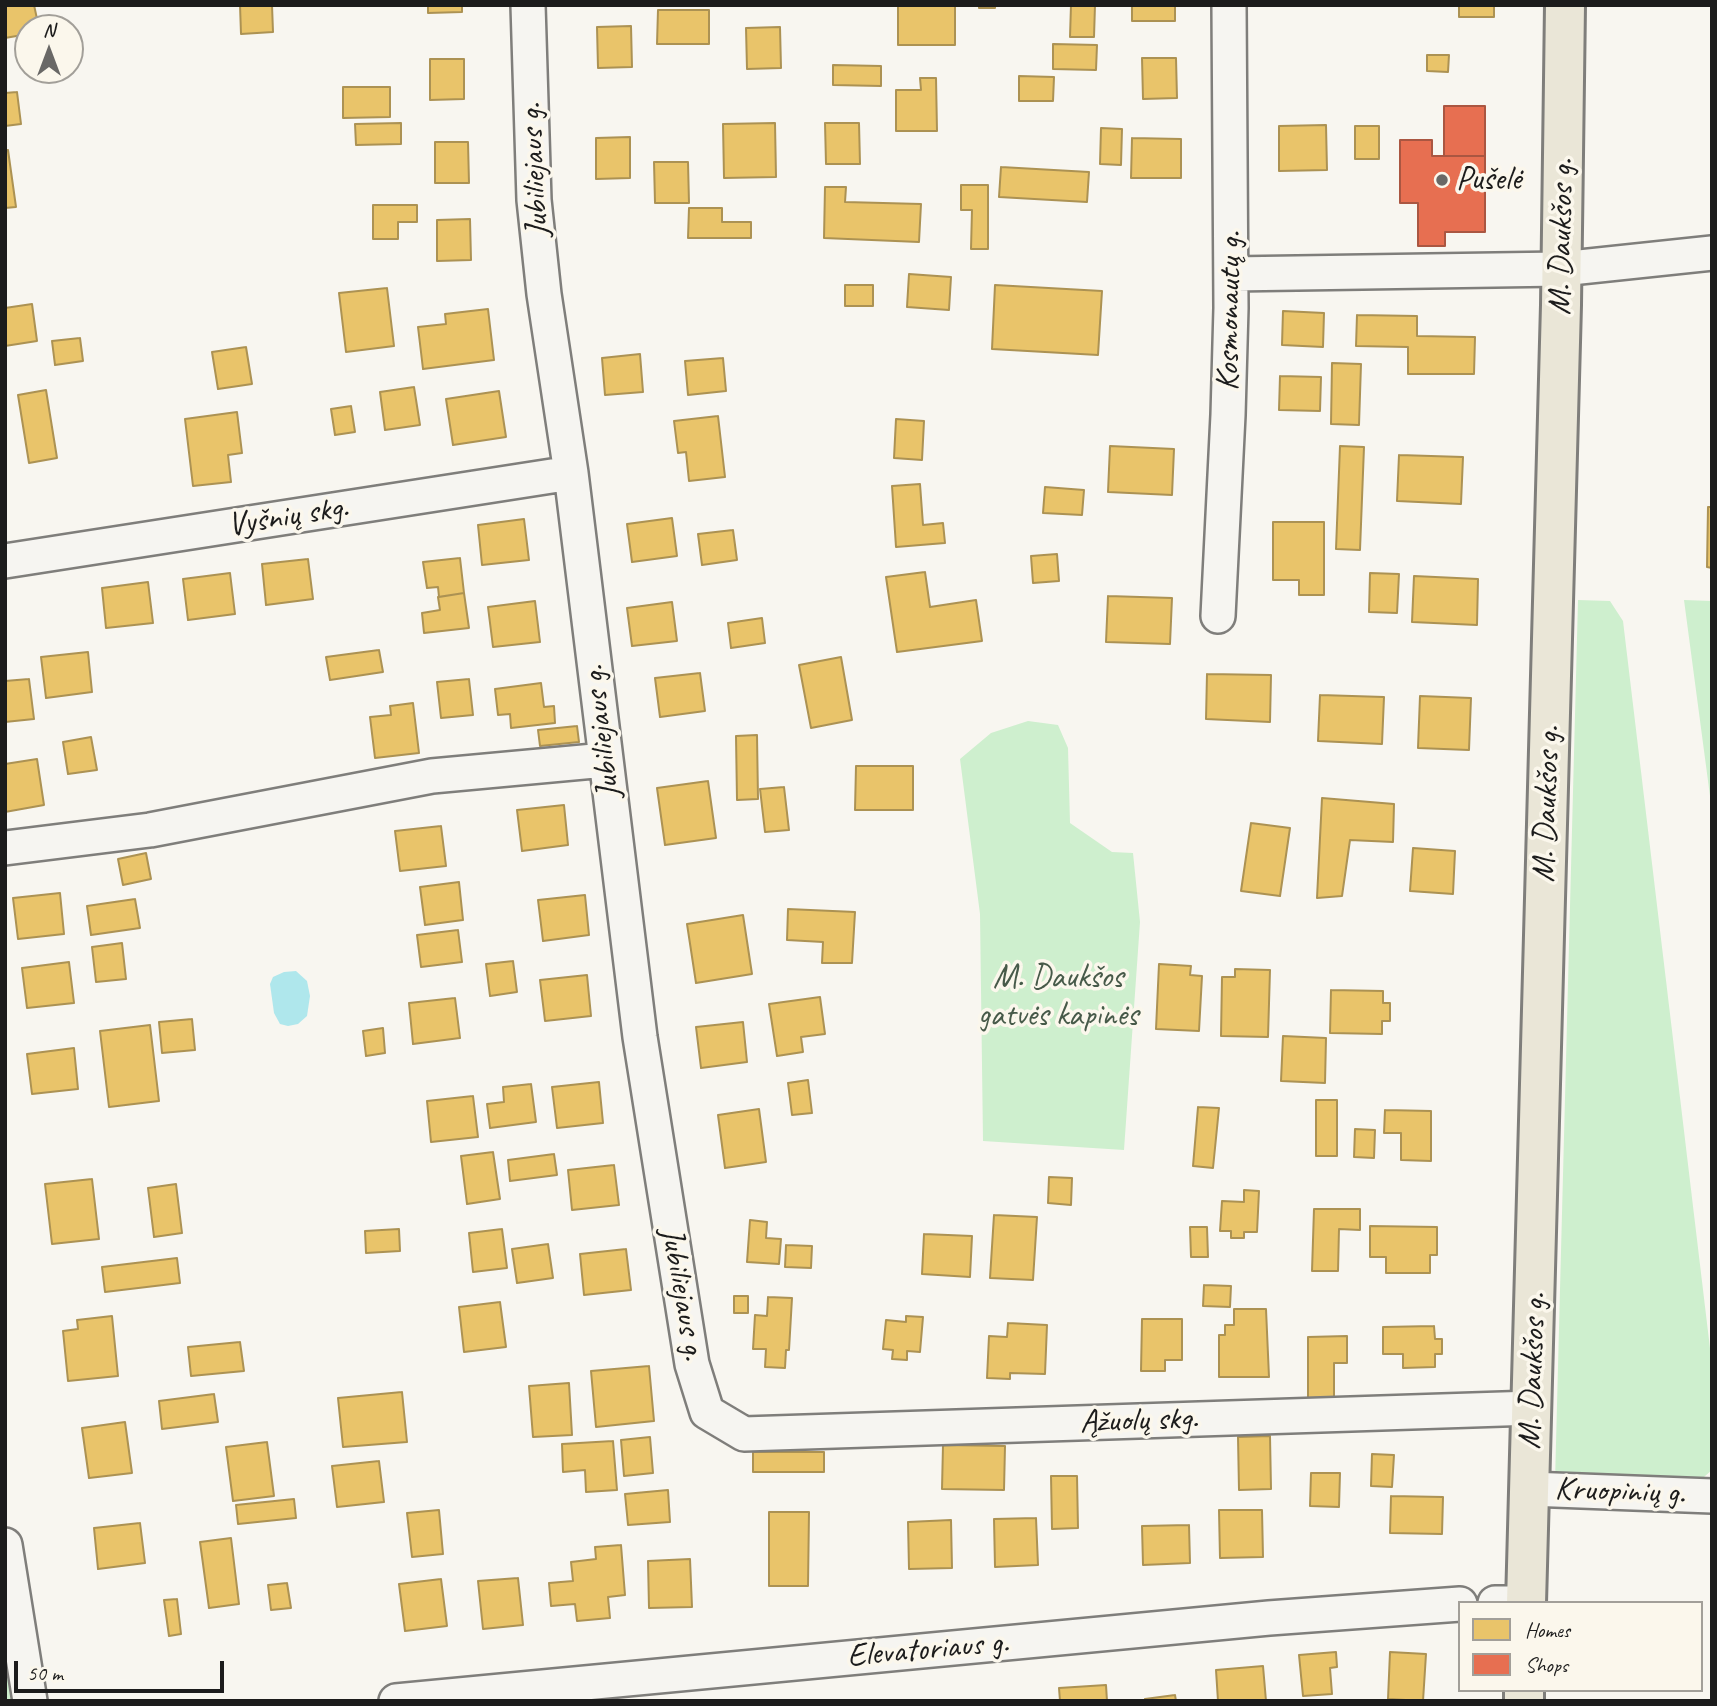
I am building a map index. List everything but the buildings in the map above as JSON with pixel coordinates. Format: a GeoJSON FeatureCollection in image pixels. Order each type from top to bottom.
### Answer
{"type":"FeatureCollection","features":[{"type":"Feature","properties":{"kind":"main road","name":"M. Daukšos g."},"geometry":{"type":"LineString","coordinates":[[1526,1601],[1533,1408],[1566,5]]}},
{"type":"Feature","properties":{"kind":"street","name":"Jubiliejaus g."},"geometry":{"type":"LineString","coordinates":[[528,5],[534,200],[544,294],[571,473],[640,1037],[692,1364],[707,1412],[744,1434]]}},
{"type":"Feature","properties":{"kind":"street","name":"Kosmonautų g."},"geometry":{"type":"LineString","coordinates":[[1218,616],[1228,415],[1231,274],[1229,5]]}},
{"type":"Feature","properties":{"kind":"street"},"geometry":{"type":"LineString","coordinates":[[1231,274],[1561,269],[1712,253]]}},
{"type":"Feature","properties":{"kind":"street","name":"Vyšnių skg."},"geometry":{"type":"LineString","coordinates":[[5,561],[571,473]]}},
{"type":"Feature","properties":{"kind":"street"},"geometry":{"type":"LineString","coordinates":[[5,848],[149,830],[432,776],[605,760]]}},
{"type":"Feature","properties":{"kind":"street","name":"Ąžuolų skg."},"geometry":{"type":"LineString","coordinates":[[744,1434],[1533,1408]]}},
{"type":"Feature","properties":{"kind":"street","name":"Kruopinių g."},"geometry":{"type":"LineString","coordinates":[[1529,1489],[1712,1496]]}},
{"type":"Feature","properties":{"kind":"street"},"geometry":{"type":"LineString","coordinates":[[5,1545],[30,1701]]}},
{"type":"Feature","properties":{"kind":"street","name":"Elevatoriaus g."},"geometry":{"type":"LineString","coordinates":[[396,1701],[1255,1619],[1458,1604]]}},
{"type":"Feature","properties":{"kind":"green space"},"geometry":{"type":"Polygon","coordinates":[[[1578,600],[1610,601],[1623,621],[1712,1365],[1712,1470],[1697,1483],[1555,1481],[1578,600]]]}},
{"type":"Feature","properties":{"kind":"green space"},"geometry":{"type":"Polygon","coordinates":[[[1684,600],[1712,601],[1712,811],[1684,600]]]}},
{"type":"Feature","properties":{"kind":"green space","name":"M. Daukšos gatvės kapinės"},"geometry":{"type":"Polygon","coordinates":[[[1028,721],[1058,725],[1068,748],[1070,823],[1112,852],[1133,853],[1140,922],[1124,1150],[983,1141],[980,914],[960,759],[991,733],[1028,721]]]}},
{"type":"Feature","properties":{"kind":"green space"},"geometry":{"type":"Polygon","coordinates":[[[5,1631],[15,1701],[5,1701],[5,1631]]]}},
{"type":"Feature","properties":{"kind":"water"},"geometry":{"type":"Polygon","coordinates":[[[296,971],[307,981],[310,996],[307,1016],[298,1024],[288,1026],[280,1024],[274,1013],[270,984],[273,977],[296,971]]]}},
{"type":"Feature","properties":{"kind":"place","name":"Pušelė"},"geometry":{"type":"Point","coordinates":[1442,180]}}]}
